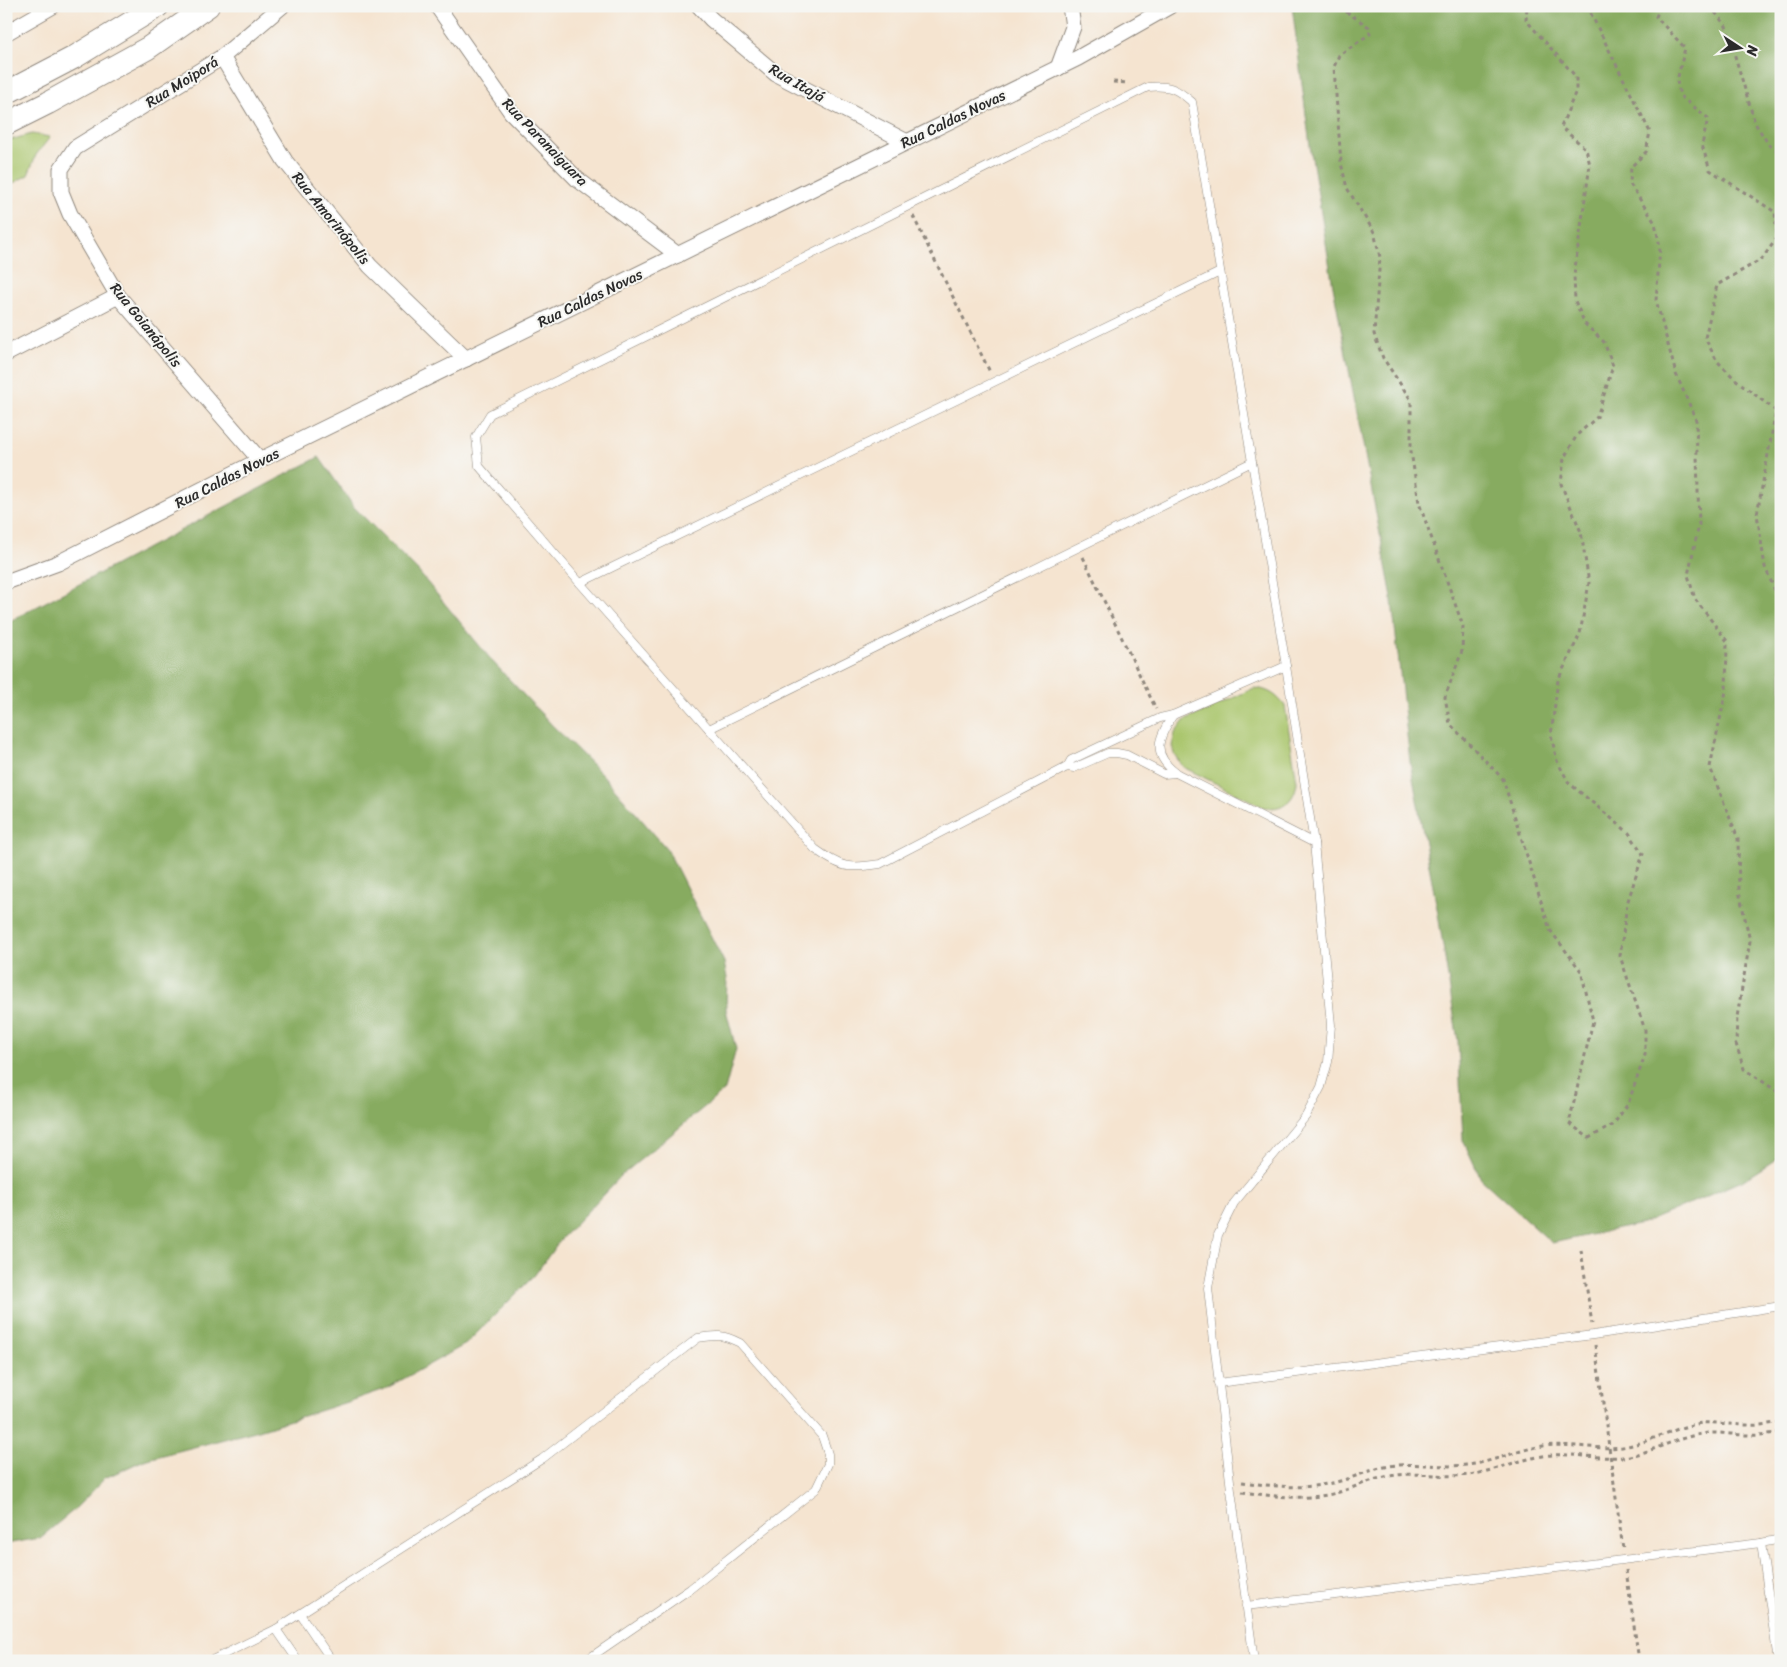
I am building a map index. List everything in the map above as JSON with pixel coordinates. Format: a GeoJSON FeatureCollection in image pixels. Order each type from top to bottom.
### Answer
{"type":"FeatureCollection","features":[{"type":"Feature","properties":{"kind":"street"},"geometry":{"type":"LineString","coordinates":[[6,33],[53,6]]}},
{"type":"Feature","properties":{"kind":"street"},"geometry":{"type":"LineString","coordinates":[[6,93],[73,58],[158,6]]}},
{"type":"Feature","properties":{"kind":"street"},"geometry":{"type":"LineString","coordinates":[[6,124],[148,48],[208,6]]}},
{"type":"Feature","properties":{"kind":"street","name":"Rua Moiporá"},"geometry":{"type":"LineString","coordinates":[[75,148],[222,57],[282,6]]}},
{"type":"Feature","properties":{"kind":"street","name":"Rua Paranaiguara"},"geometry":{"type":"LineString","coordinates":[[437,6],[511,112],[577,179],[678,255]]}},
{"type":"Feature","properties":{"kind":"street","name":"Rua Itajá"},"geometry":{"type":"LineString","coordinates":[[699,6],[711,20],[776,74],[907,142]]}},
{"type":"Feature","properties":{"kind":"street"},"geometry":{"type":"LineString","coordinates":[[1058,68],[1073,27],[1070,6]]}},
{"type":"Feature","properties":{"kind":"street","name":"Rua Caldas Novas"},"geometry":{"type":"LineString","coordinates":[[6,582],[58,563],[260,460],[1058,68],[1170,6]]}},
{"type":"Feature","properties":{"kind":"street","name":"Rua Amorinópolis"},"geometry":{"type":"LineString","coordinates":[[222,57],[285,161],[370,266],[466,359]]}},
{"type":"Feature","properties":{"kind":"street","name":"Rua Goianápolis"},"geometry":{"type":"LineString","coordinates":[[75,148],[61,169],[61,192],[70,214],[118,296],[260,460]]}},
{"type":"Feature","properties":{"kind":"street"},"geometry":{"type":"LineString","coordinates":[[6,354],[118,296]]}},
{"type":"Feature","properties":{"kind":"lane"},"geometry":{"type":"LineString","coordinates":[[1254,1661],[1231,1490],[1208,1288],[1218,1235],[1234,1203],[1306,1116],[1321,1087],[1328,1062],[1331,1025],[1314,843],[1286,666],[1192,102],[1178,90],[1161,86],[1148,88],[490,414],[476,438],[479,466],[815,848],[832,862],[855,868],[880,864],[1067,767],[1071,760],[1160,718],[1173,715],[1286,666]]}},
{"type":"Feature","properties":{"kind":"lane"},"geometry":{"type":"LineString","coordinates":[[580,583],[1220,272]]}},
{"type":"Feature","properties":{"kind":"lane"},"geometry":{"type":"LineString","coordinates":[[709,729],[1252,462]]}},
{"type":"Feature","properties":{"kind":"lane"},"geometry":{"type":"LineString","coordinates":[[1173,715],[1163,731],[1159,752],[1166,765],[1176,773],[1314,843]]}},
{"type":"Feature","properties":{"kind":"lane"},"geometry":{"type":"LineString","coordinates":[[1067,767],[1074,768],[1108,753],[1117,753],[1128,755],[1164,774],[1176,773]]}},
{"type":"Feature","properties":{"kind":"lane"},"geometry":{"type":"LineString","coordinates":[[1218,1383],[1593,1334],[1781,1306]]}},
{"type":"Feature","properties":{"kind":"lane"},"geometry":{"type":"LineString","coordinates":[[210,1661],[300,1614],[542,1459],[698,1338],[726,1336],[740,1343],[822,1436],[828,1454],[828,1464],[816,1489],[690,1589],[585,1661]]}},
{"type":"Feature","properties":{"kind":"lane"},"geometry":{"type":"LineString","coordinates":[[1246,1606],[1781,1539]]}},
{"type":"Feature","properties":{"kind":"lane"},"geometry":{"type":"LineString","coordinates":[[1761,1543],[1778,1661]]}},
{"type":"Feature","properties":{"kind":"lane"},"geometry":{"type":"LineString","coordinates":[[300,1614],[332,1661]]}},
{"type":"Feature","properties":{"kind":"lane"},"geometry":{"type":"LineString","coordinates":[[276,1628],[298,1661]]}},
{"type":"Feature","properties":{"kind":"path"},"geometry":{"type":"LineString","coordinates":[[1343,6],[1342,9],[1369,27],[1370,34],[1339,55],[1334,67],[1340,163],[1347,188],[1374,232],[1380,257],[1374,334],[1383,358],[1411,400],[1411,451],[1419,503],[1463,626],[1462,651],[1444,697],[1450,724],[1503,779],[1550,930],[1581,971],[1593,1021],[1569,1123],[1589,1138],[1613,1125],[1628,1104],[1645,1055],[1645,1030],[1620,956],[1627,904],[1643,854],[1629,833],[1569,783],[1556,761],[1551,735],[1558,680],[1580,634],[1589,583],[1581,532],[1561,484],[1564,458],[1577,435],[1597,417],[1613,366],[1604,342],[1585,324],[1575,301],[1574,276],[1590,165],[1586,149],[1560,127],[1576,91],[1576,77],[1526,20],[1527,6]]}},
{"type":"Feature","properties":{"kind":"path"},"geometry":{"type":"LineString","coordinates":[[1587,6],[1650,132],[1646,152],[1631,166],[1630,184],[1655,222],[1660,247],[1656,300],[1676,374],[1696,420],[1699,525],[1688,575],[1695,600],[1727,640],[1726,692],[1710,767],[1738,839],[1739,891],[1750,941],[1737,1017],[1736,1044],[1744,1068],[1781,1094]]}},
{"type":"Feature","properties":{"kind":"path"},"geometry":{"type":"LineString","coordinates":[[1660,6],[1656,17],[1685,48],[1677,81],[1680,96],[1708,118],[1702,144],[1710,170],[1775,212],[1777,238],[1762,259],[1717,286],[1705,338],[1717,360],[1729,373],[1776,411],[1757,514],[1765,567],[1781,605]]}},
{"type":"Feature","properties":{"kind":"path"},"geometry":{"type":"LineString","coordinates":[[1710,6],[1726,26],[1755,123],[1769,145],[1781,153]]}},
{"type":"Feature","properties":{"kind":"path"},"geometry":{"type":"LineString","coordinates":[[908,206],[994,382]]}},
{"type":"Feature","properties":{"kind":"path"},"geometry":{"type":"LineString","coordinates":[[1078,548],[1160,718]]}},
{"type":"Feature","properties":{"kind":"path"},"geometry":{"type":"LineString","coordinates":[[1581,1250],[1639,1661]]}},
{"type":"Feature","properties":{"kind":"path"},"geometry":{"type":"LineString","coordinates":[[1230,1481],[1306,1487],[1334,1483],[1367,1471],[1403,1464],[1467,1465],[1520,1450],[1544,1446],[1573,1445],[1609,1448],[1637,1444],[1678,1429],[1703,1423],[1748,1426],[1781,1422]]}},
{"type":"Feature","properties":{"kind":"path"},"geometry":{"type":"LineString","coordinates":[[1231,1490],[1275,1496],[1306,1497],[1336,1493],[1390,1476],[1418,1473],[1434,1476],[1468,1475],[1544,1456],[1610,1457],[1639,1454],[1682,1438],[1704,1433],[1747,1436],[1781,1432]]}},
{"type":"Feature","properties":{"kind":"green space"},"geometry":{"type":"Polygon","coordinates":[[[1292,6],[1781,6],[1781,1156],[1742,1181],[1642,1224],[1552,1243],[1481,1179],[1463,1140],[1458,1041],[1438,914],[1410,762],[1391,592],[1333,286],[1310,146],[1292,6]]]}},
{"type":"Feature","properties":{"kind":"green space"},"geometry":{"type":"Polygon","coordinates":[[[32,134],[50,137],[36,155],[28,175],[6,187],[6,141],[32,134]]]}},
{"type":"Feature","properties":{"kind":"green space"},"geometry":{"type":"Polygon","coordinates":[[[319,457],[354,507],[417,570],[493,662],[552,725],[601,773],[667,849],[724,962],[727,978],[726,1010],[736,1049],[725,1090],[622,1175],[560,1240],[534,1276],[466,1344],[387,1388],[259,1430],[144,1460],[105,1478],[75,1509],[40,1538],[6,1544],[6,623],[319,457]]]}},
{"type":"Feature","properties":{"kind":"green space"},"geometry":{"type":"Polygon","coordinates":[[[1254,688],[1272,693],[1285,706],[1297,782],[1294,794],[1282,806],[1263,807],[1183,767],[1174,754],[1172,746],[1175,733],[1184,721],[1254,688]]]}}]}
